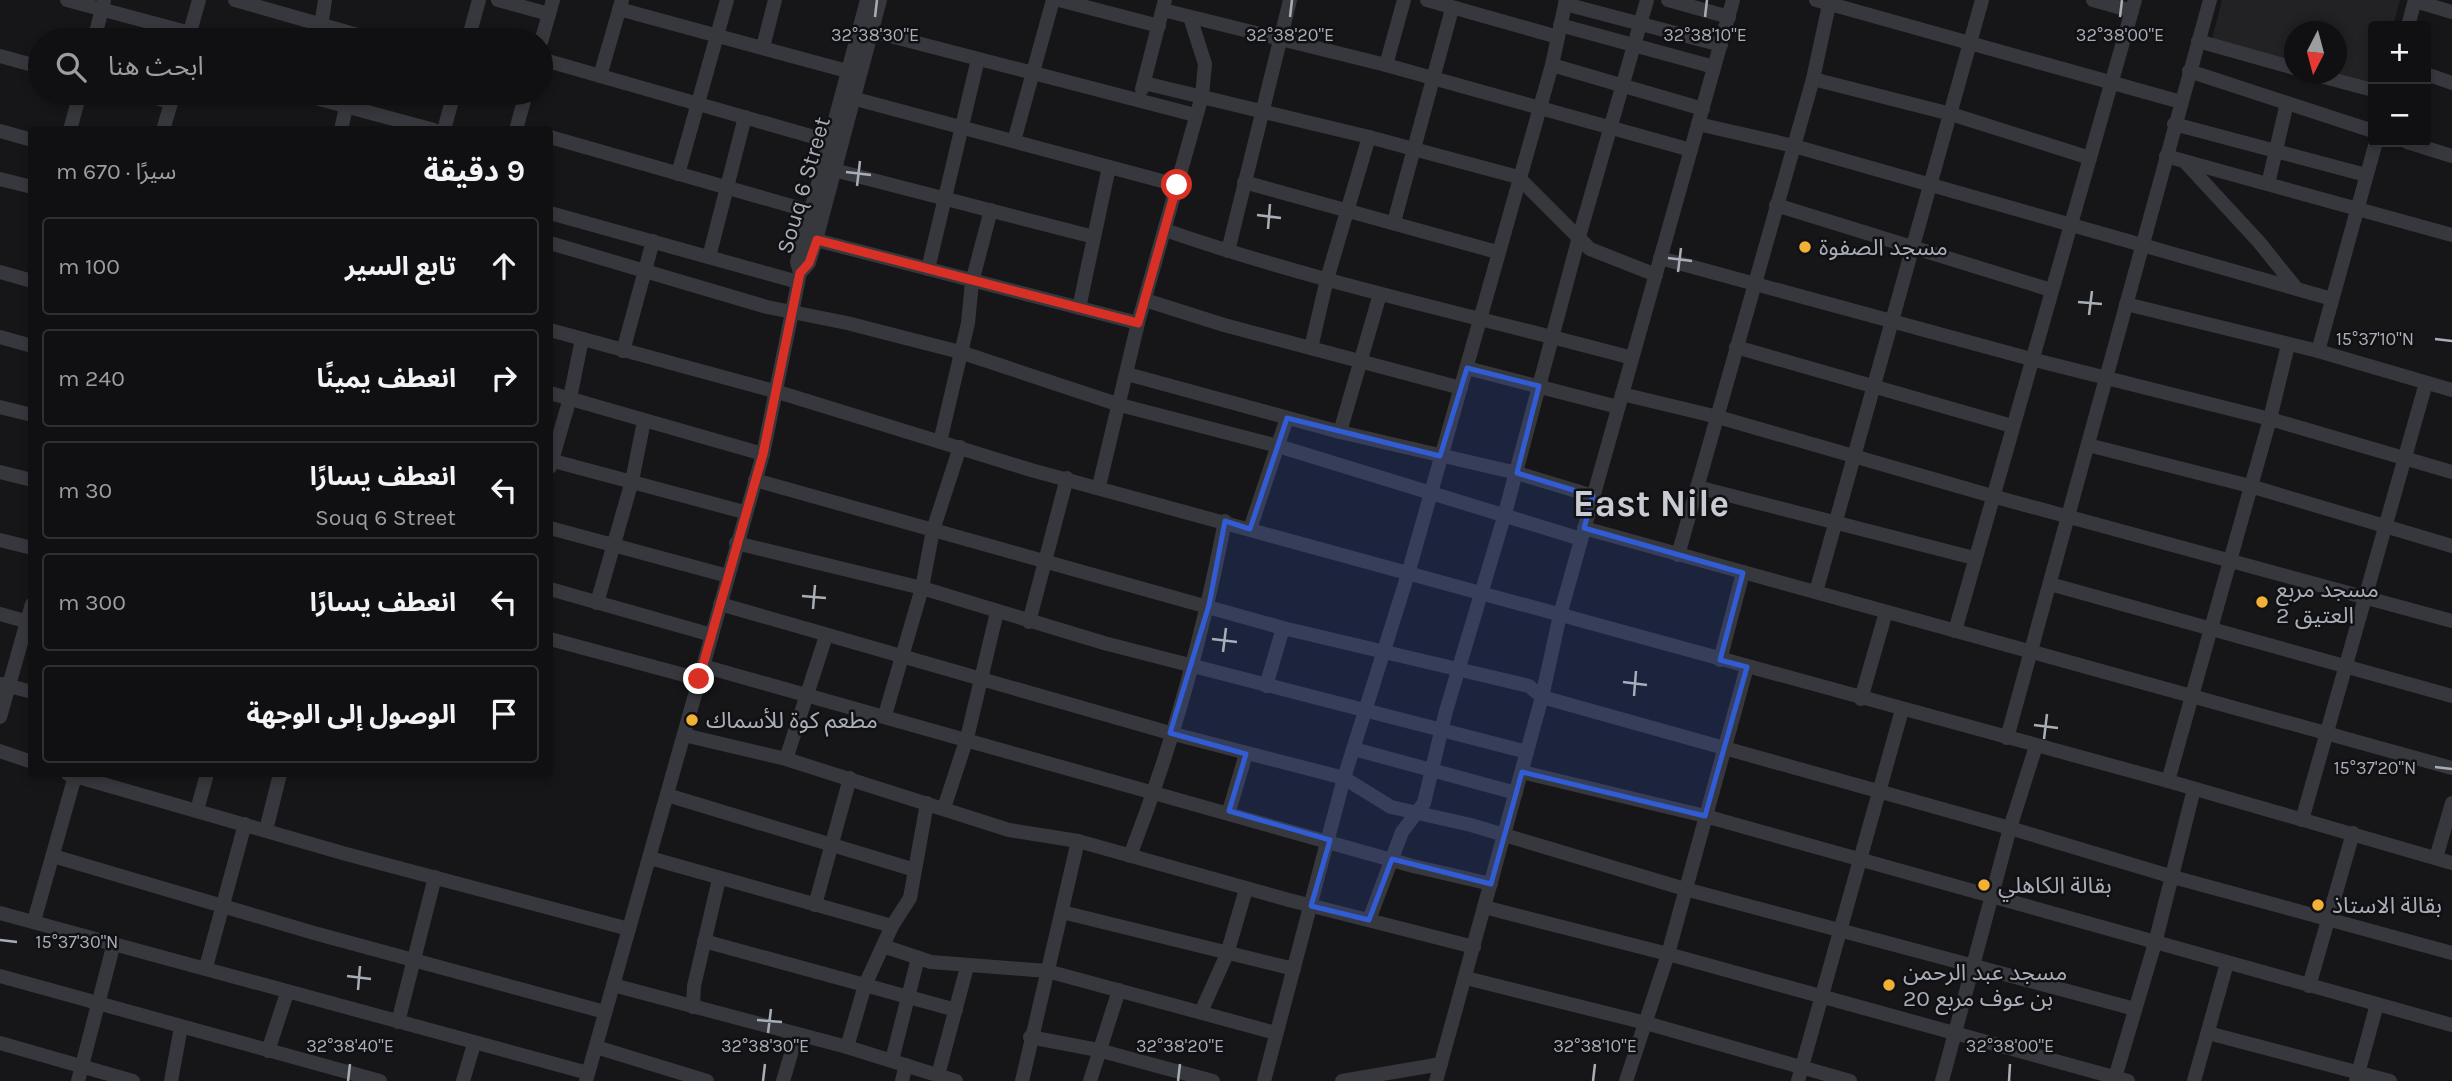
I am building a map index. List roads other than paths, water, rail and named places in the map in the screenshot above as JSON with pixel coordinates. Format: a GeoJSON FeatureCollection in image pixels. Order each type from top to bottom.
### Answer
{"type":"FeatureCollection","features":[{"type":"Feature","properties":{"kind":"street"},"geometry":{"type":"LineString","coordinates":[[67,0],[103,5],[165,28]]}},
{"type":"Feature","properties":{"kind":"street"},"geometry":{"type":"LineString","coordinates":[[191,28],[199,0]]}},
{"type":"Feature","properties":{"kind":"street"},"geometry":{"type":"LineString","coordinates":[[236,0],[332,28]]}},
{"type":"Feature","properties":{"kind":"street"},"geometry":{"type":"LineString","coordinates":[[319,28],[325,0]]}},
{"type":"Feature","properties":{"kind":"street"},"geometry":{"type":"LineString","coordinates":[[471,28],[479,0]]}},
{"type":"Feature","properties":{"kind":"street"},"geometry":{"type":"LineString","coordinates":[[498,0],[551,7],[545,28]]}},
{"type":"Feature","properties":{"kind":"street"},"geometry":{"type":"LineString","coordinates":[[678,173],[727,0]]}},
{"type":"Feature","properties":{"kind":"street"},"geometry":{"type":"LineString","coordinates":[[763,47],[775,0]]}},
{"type":"Feature","properties":{"kind":"street"},"geometry":{"type":"LineString","coordinates":[[1014,141],[1053,0]]}},
{"type":"Feature","properties":{"kind":"street"},"geometry":{"type":"LineString","coordinates":[[1059,0],[1159,26]]}},
{"type":"Feature","properties":{"kind":"street"},"geometry":{"type":"LineString","coordinates":[[1228,251],[1290,0]]}},
{"type":"Feature","properties":{"kind":"street"},"geometry":{"type":"LineString","coordinates":[[1386,65],[1404,0]]}},
{"type":"Feature","properties":{"kind":"street"},"geometry":{"type":"LineString","coordinates":[[1427,0],[1452,9],[1635,46],[1714,67]]}},
{"type":"Feature","properties":{"kind":"street"},"geometry":{"type":"LineString","coordinates":[[1369,920],[1402,832],[1419,813],[1517,473],[1579,237],[1647,0]]}},
{"type":"Feature","properties":{"kind":"street"},"geometry":{"type":"LineString","coordinates":[[1668,0],[1729,17]]}},
{"type":"Feature","properties":{"kind":"street"},"geometry":{"type":"LineString","coordinates":[[1436,1081],[1542,697],[1560,615],[1733,0]]}},
{"type":"Feature","properties":{"kind":"street"},"geometry":{"type":"LineString","coordinates":[[1816,592],[1982,0]]}},
{"type":"Feature","properties":{"kind":"street"},"geometry":{"type":"LineString","coordinates":[[1955,631],[2133,5],[2094,0]]}},
{"type":"Feature","properties":{"kind":"street"},"geometry":{"type":"LineString","coordinates":[[2007,738],[2210,0]]}},
{"type":"Feature","properties":{"kind":"street","name":"Souq 6 Street"},"geometry":{"type":"LineString","coordinates":[[799,277],[809,263],[817,240],[871,31],[866,1]]}},
{"type":"Feature","properties":{"kind":"street","name":"Souq 6 Street"},"geometry":{"type":"LineString","coordinates":[[799,277],[797,262],[866,1]]}},
{"type":"Feature","properties":{"kind":"street"},"geometry":{"type":"LineString","coordinates":[[1678,555],[1813,79],[1825,1],[2180,102]]}},
{"type":"Feature","properties":{"kind":"street"},"geometry":{"type":"LineString","coordinates":[[2409,21],[2415,1],[2452,12]]}},
{"type":"Feature","properties":{"kind":"street"},"geometry":{"type":"LineString","coordinates":[[1265,1081],[1344,778],[1367,712],[1481,319],[1497,252],[1552,65],[1566,2],[1721,45]]}},
{"type":"Feature","properties":{"kind":"street"},"geometry":{"type":"LineString","coordinates":[[600,76],[620,4],[847,71]]}},
{"type":"Feature","properties":{"kind":"street"},"geometry":{"type":"LineString","coordinates":[[97,28],[103,5]]}},
{"type":"Feature","properties":{"kind":"street"},"geometry":{"type":"LineString","coordinates":[[1138,100],[1164,5],[1190,17],[1386,65],[1691,150]]}},
{"type":"Feature","properties":{"kind":"street"},"geometry":{"type":"LineString","coordinates":[[1394,222],[1435,80],[1452,9]]}},
{"type":"Feature","properties":{"kind":"street"},"geometry":{"type":"LineString","coordinates":[[1099,486],[1138,323],[1202,96],[1205,64],[1190,17]]}},
{"type":"Feature","properties":{"kind":"street"},"geometry":{"type":"LineString","coordinates":[[871,31],[1195,115]]}},
{"type":"Feature","properties":{"kind":"street"},"geometry":{"type":"LineString","coordinates":[[2198,41],[2284,65]]}},
{"type":"Feature","properties":{"kind":"street"},"geometry":{"type":"LineString","coordinates":[[0,56],[28,64]]}},
{"type":"Feature","properties":{"kind":"street"},"geometry":{"type":"LineString","coordinates":[[928,269],[978,58]]}},
{"type":"Feature","properties":{"kind":"street"},"geometry":{"type":"LineString","coordinates":[[553,62],[828,141]]}},
{"type":"Feature","properties":{"kind":"street"},"geometry":{"type":"LineString","coordinates":[[1552,65],[1703,108]]}},
{"type":"Feature","properties":{"kind":"street"},"geometry":{"type":"LineString","coordinates":[[2189,71],[2368,129]]}},
{"type":"Feature","properties":{"kind":"street"},"geometry":{"type":"LineString","coordinates":[[2431,76],[2452,83]]}},
{"type":"Feature","properties":{"kind":"street"},"geometry":{"type":"LineString","coordinates":[[1813,79],[1951,114],[2090,158]]}},
{"type":"Feature","properties":{"kind":"street"},"geometry":{"type":"LineString","coordinates":[[1144,83],[1369,137],[1518,177],[1596,253],[1656,275]]}},
{"type":"Feature","properties":{"kind":"street"},"geometry":{"type":"LineString","coordinates":[[2347,83],[2368,89]]}},
{"type":"Feature","properties":{"kind":"street"},"geometry":{"type":"LineString","coordinates":[[852,98],[1177,185]]}},
{"type":"Feature","properties":{"kind":"street"},"geometry":{"type":"LineString","coordinates":[[2268,184],[2287,103]]}},
{"type":"Feature","properties":{"kind":"street"},"geometry":{"type":"LineString","coordinates":[[72,126],[77,105]]}},
{"type":"Feature","properties":{"kind":"street"},"geometry":{"type":"LineString","coordinates":[[164,126],[170,105]]}},
{"type":"Feature","properties":{"kind":"street"},"geometry":{"type":"LineString","coordinates":[[342,126],[347,105]]}},
{"type":"Feature","properties":{"kind":"street"},"geometry":{"type":"LineString","coordinates":[[364,105],[422,126]]}},
{"type":"Feature","properties":{"kind":"street"},"geometry":{"type":"LineString","coordinates":[[445,126],[451,105]]}},
{"type":"Feature","properties":{"kind":"street"},"geometry":{"type":"LineString","coordinates":[[519,126],[523,105]]}},
{"type":"Feature","properties":{"kind":"street"},"geometry":{"type":"LineString","coordinates":[[709,257],[745,117]]}},
{"type":"Feature","properties":{"kind":"street"},"geometry":{"type":"LineString","coordinates":[[1698,124],[1794,146],[2332,299]]}},
{"type":"Feature","properties":{"kind":"street"},"geometry":{"type":"LineString","coordinates":[[2174,124],[2366,175]]}},
{"type":"Feature","properties":{"kind":"street"},"geometry":{"type":"LineString","coordinates":[[0,131],[28,139]]}},
{"type":"Feature","properties":{"kind":"street"},"geometry":{"type":"LineString","coordinates":[[1311,348],[1327,279],[1369,137]]}},
{"type":"Feature","properties":{"kind":"street"},"geometry":{"type":"LineString","coordinates":[[553,138],[810,211]]}},
{"type":"Feature","properties":{"kind":"street"},"geometry":{"type":"LineString","coordinates":[[2318,351],[2374,147]]}},
{"type":"Feature","properties":{"kind":"street"},"geometry":{"type":"LineString","coordinates":[[2423,147],[2452,156]]}},
{"type":"Feature","properties":{"kind":"street"},"geometry":{"type":"LineString","coordinates":[[2166,156],[2452,235]]}},
{"type":"Feature","properties":{"kind":"street"},"geometry":{"type":"LineString","coordinates":[[2185,162],[2259,242],[2296,288]]}},
{"type":"Feature","properties":{"kind":"street"},"geometry":{"type":"LineString","coordinates":[[1079,308],[1109,167]]}},
{"type":"Feature","properties":{"kind":"street"},"geometry":{"type":"LineString","coordinates":[[834,170],[1094,237]]}},
{"type":"Feature","properties":{"kind":"street"},"geometry":{"type":"LineString","coordinates":[[0,179],[28,186]]}},
{"type":"Feature","properties":{"kind":"street"},"geometry":{"type":"LineString","coordinates":[[1244,182],[1497,252]]}},
{"type":"Feature","properties":{"kind":"street"},"geometry":{"type":"LineString","coordinates":[[1776,205],[2051,290]]}},
{"type":"Feature","properties":{"kind":"street"},"geometry":{"type":"LineString","coordinates":[[940,442],[968,323],[972,282],[990,210]]}},
{"type":"Feature","properties":{"kind":"street"},"geometry":{"type":"LineString","coordinates":[[0,913],[206,967],[287,993],[587,1077],[744,512],[763,454],[778,392],[799,277],[709,257],[553,214]]}},
{"type":"Feature","properties":{"kind":"street"},"geometry":{"type":"LineString","coordinates":[[1165,230],[1228,251],[1380,294],[1632,358]]}},
{"type":"Feature","properties":{"kind":"street"},"geometry":{"type":"LineString","coordinates":[[817,240],[1138,323]]}},
{"type":"Feature","properties":{"kind":"street"},"geometry":{"type":"LineString","coordinates":[[623,351],[653,241]]}},
{"type":"Feature","properties":{"kind":"street"},"geometry":{"type":"LineString","coordinates":[[553,244],[791,313],[847,323],[960,352],[1120,405],[1278,446],[1504,517],[1678,555],[2452,768]]}},
{"type":"Feature","properties":{"kind":"street"},"geometry":{"type":"LineString","coordinates":[[1660,258],[2031,359],[2270,419],[2452,472]]}},
{"type":"Feature","properties":{"kind":"street"},"geometry":{"type":"LineString","coordinates":[[0,272],[28,280]]}},
{"type":"Feature","properties":{"kind":"street"},"geometry":{"type":"LineString","coordinates":[[1340,432],[1380,294]]}},
{"type":"Feature","properties":{"kind":"street"},"geometry":{"type":"LineString","coordinates":[[1145,300],[1461,388]]}},
{"type":"Feature","properties":{"kind":"street"},"geometry":{"type":"LineString","coordinates":[[2126,303],[2318,351],[2452,390]]}},
{"type":"Feature","properties":{"kind":"street"},"geometry":{"type":"LineString","coordinates":[[553,331],[778,392],[940,442],[1408,574],[2353,833],[2452,863]]}},
{"type":"Feature","properties":{"kind":"street"},"geometry":{"type":"LineString","coordinates":[[0,337],[28,345]]}},
{"type":"Feature","properties":{"kind":"street"},"geometry":{"type":"LineString","coordinates":[[553,452],[570,398],[582,339]]}},
{"type":"Feature","properties":{"kind":"street"},"geometry":{"type":"LineString","coordinates":[[2168,782],[2228,559],[2270,419],[2288,345]]}},
{"type":"Feature","properties":{"kind":"street"},"geometry":{"type":"LineString","coordinates":[[1737,347],[2012,426]]}},
{"type":"Feature","properties":{"kind":"street"},"geometry":{"type":"LineString","coordinates":[[1466,368],[1539,386],[1718,417],[1992,496],[2452,621]]}},
{"type":"Feature","properties":{"kind":"street"},"geometry":{"type":"LineString","coordinates":[[1127,374],[1340,432],[1517,473],[1594,496]]}},
{"type":"Feature","properties":{"kind":"street"},"geometry":{"type":"LineString","coordinates":[[2302,820],[2426,383]]}},
{"type":"Feature","properties":{"kind":"street"},"geometry":{"type":"LineString","coordinates":[[553,394],[763,454]]}},
{"type":"Feature","properties":{"kind":"street"},"geometry":{"type":"LineString","coordinates":[[0,407],[28,414]]}},
{"type":"Feature","properties":{"kind":"street"},"geometry":{"type":"LineString","coordinates":[[1250,529],[1287,418]]}},
{"type":"Feature","properties":{"kind":"street"},"geometry":{"type":"LineString","coordinates":[[597,603],[632,481],[644,421]]}},
{"type":"Feature","properties":{"kind":"street"},"geometry":{"type":"LineString","coordinates":[[2088,445],[2250,486],[2452,545]]}},
{"type":"Feature","properties":{"kind":"street"},"geometry":{"type":"LineString","coordinates":[[885,715],[922,588],[933,530],[960,447]]}},
{"type":"Feature","properties":{"kind":"street"},"geometry":{"type":"LineString","coordinates":[[553,463],[744,512]]}},
{"type":"Feature","properties":{"kind":"street"},"geometry":{"type":"LineString","coordinates":[[0,472],[28,479]]}},
{"type":"Feature","properties":{"kind":"street"},"geometry":{"type":"LineString","coordinates":[[1029,622],[1067,478]]}},
{"type":"Feature","properties":{"kind":"street"},"geometry":{"type":"LineString","coordinates":[[755,480],[1209,605],[1283,628],[1529,686],[1542,697],[1725,750],[2452,953]]}},
{"type":"Feature","properties":{"kind":"street"},"geometry":{"type":"LineString","coordinates":[[1697,487],[1974,558]]}},
{"type":"Feature","properties":{"kind":"street"},"geometry":{"type":"LineString","coordinates":[[1130,856],[1155,792],[1170,733],[1192,666],[1209,605],[1225,521]]}},
{"type":"Feature","properties":{"kind":"street"},"geometry":{"type":"LineString","coordinates":[[553,529],[728,576]]}},
{"type":"Feature","properties":{"kind":"street"},"geometry":{"type":"LineString","coordinates":[[0,540],[28,547]]}},
{"type":"Feature","properties":{"kind":"street"},"geometry":{"type":"LineString","coordinates":[[736,543],[922,588],[1029,622],[1527,752]]}},
{"type":"Feature","properties":{"kind":"street"},"geometry":{"type":"LineString","coordinates":[[1720,660],[1742,573]]}},
{"type":"Feature","properties":{"kind":"street"},"geometry":{"type":"LineString","coordinates":[[2050,584],[2452,695]]}},
{"type":"Feature","properties":{"kind":"street"},"geometry":{"type":"LineString","coordinates":[[553,590],[712,635]]}},
{"type":"Feature","properties":{"kind":"street"},"geometry":{"type":"LineString","coordinates":[[720,604],[1170,733],[1344,778],[1387,805],[1505,834],[1685,889],[2135,1009]]}},
{"type":"Feature","properties":{"kind":"street"},"geometry":{"type":"LineString","coordinates":[[944,808],[967,738],[997,612]]}},
{"type":"Feature","properties":{"kind":"street"},"geometry":{"type":"LineString","coordinates":[[1861,699],[1886,612]]}},
{"type":"Feature","properties":{"kind":"street"},"geometry":{"type":"LineString","coordinates":[[0,614],[28,623]]}},
{"type":"Feature","properties":{"kind":"street"},"geometry":{"type":"LineString","coordinates":[[0,717],[4,685],[28,625]]}},
{"type":"Feature","properties":{"kind":"street"},"geometry":{"type":"LineString","coordinates":[[1266,686],[1283,628]]}},
{"type":"Feature","properties":{"kind":"street"},"geometry":{"type":"LineString","coordinates":[[786,759],[826,636]]}},
{"type":"Feature","properties":{"kind":"street"},"geometry":{"type":"LineString","coordinates":[[553,640],[809,694],[1392,859],[1491,884]]}},
{"type":"Feature","properties":{"kind":"street"},"geometry":{"type":"LineString","coordinates":[[1626,1081],[1668,954],[1747,667]]}},
{"type":"Feature","properties":{"kind":"street"},"geometry":{"type":"LineString","coordinates":[[4,685],[28,691]]}},
{"type":"Feature","properties":{"kind":"street"},"geometry":{"type":"LineString","coordinates":[[1799,1074],[1902,710]]}},
{"type":"Feature","properties":{"kind":"street"},"geometry":{"type":"LineString","coordinates":[[684,735],[786,759],[1009,830],[1078,841],[1474,947]]}},
{"type":"Feature","properties":{"kind":"street"},"geometry":{"type":"LineString","coordinates":[[1942,1081],[2010,828],[2036,746]]}},
{"type":"Feature","properties":{"kind":"street"},"geometry":{"type":"LineString","coordinates":[[1354,750],[1516,793]]}},
{"type":"Feature","properties":{"kind":"street"},"geometry":{"type":"LineString","coordinates":[[0,751],[28,761]]}},
{"type":"Feature","properties":{"kind":"street"},"geometry":{"type":"LineString","coordinates":[[1228,811],[1246,754]]}},
{"type":"Feature","properties":{"kind":"street"},"geometry":{"type":"LineString","coordinates":[[1522,772],[1705,816],[2452,1025]]}},
{"type":"Feature","properties":{"kind":"street"},"geometry":{"type":"LineString","coordinates":[[34,921],[71,777]]}},
{"type":"Feature","properties":{"kind":"street"},"geometry":{"type":"LineString","coordinates":[[78,777],[629,929]]}},
{"type":"Feature","properties":{"kind":"street"},"geometry":{"type":"LineString","coordinates":[[197,810],[206,777]]}},
{"type":"Feature","properties":{"kind":"street"},"geometry":{"type":"LineString","coordinates":[[266,830],[279,777]]}},
{"type":"Feature","properties":{"kind":"street"},"geometry":{"type":"LineString","coordinates":[[815,905],[850,778]]}},
{"type":"Feature","properties":{"kind":"street"},"geometry":{"type":"LineString","coordinates":[[1485,907],[1668,954],[2119,1080],[2135,1009],[2173,877],[2194,789]]}},
{"type":"Feature","properties":{"kind":"street"},"geometry":{"type":"LineString","coordinates":[[667,795],[915,870]]}},
{"type":"Feature","properties":{"kind":"street"},"geometry":{"type":"LineString","coordinates":[[847,1047],[865,985],[892,926],[910,898],[927,803]]}},
{"type":"Feature","properties":{"kind":"street"},"geometry":{"type":"LineString","coordinates":[[2436,858],[2452,803]]}},
{"type":"Feature","properties":{"kind":"street"},"geometry":{"type":"LineString","coordinates":[[206,967],[245,824]]}},
{"type":"Feature","properties":{"kind":"street"},"geometry":{"type":"LineString","coordinates":[[2309,986],[2353,833]]}},
{"type":"Feature","properties":{"kind":"street"},"geometry":{"type":"LineString","coordinates":[[1022,1081],[1030,1037],[1078,841]]}},
{"type":"Feature","properties":{"kind":"street"},"geometry":{"type":"LineString","coordinates":[[52,856],[605,1012]]}},
{"type":"Feature","properties":{"kind":"street"},"geometry":{"type":"LineString","coordinates":[[650,858],[892,926]]}},
{"type":"Feature","properties":{"kind":"street"},"geometry":{"type":"LineString","coordinates":[[398,1022],[435,877]]}},
{"type":"Feature","properties":{"kind":"street"},"geometry":{"type":"LineString","coordinates":[[693,1007],[694,986],[719,879]]}},
{"type":"Feature","properties":{"kind":"street"},"geometry":{"type":"LineString","coordinates":[[1201,1012],[1227,954],[1246,888]]}},
{"type":"Feature","properties":{"kind":"street"},"geometry":{"type":"LineString","coordinates":[[1062,912],[1294,969]]}},
{"type":"Feature","properties":{"kind":"street"},"geometry":{"type":"LineString","coordinates":[[704,941],[956,1010]]}},
{"type":"Feature","properties":{"kind":"street"},"geometry":{"type":"LineString","coordinates":[[80,1074],[114,943]]}},
{"type":"Feature","properties":{"kind":"street"},"geometry":{"type":"LineString","coordinates":[[883,946],[918,958],[967,967],[1047,971],[1276,1033]]}},
{"type":"Feature","properties":{"kind":"street"},"geometry":{"type":"LineString","coordinates":[[902,1081],[899,1063],[918,958]]}},
{"type":"Feature","properties":{"kind":"street"},"geometry":{"type":"LineString","coordinates":[[2194,1081],[2228,963]]}},
{"type":"Feature","properties":{"kind":"street"},"geometry":{"type":"LineString","coordinates":[[938,1075],[967,967]]}},
{"type":"Feature","properties":{"kind":"street"},"geometry":{"type":"LineString","coordinates":[[0,976],[380,1081]]}},
{"type":"Feature","properties":{"kind":"street"},"geometry":{"type":"LineString","coordinates":[[1465,978],[1646,1023],[1799,1074],[1850,1081]]}},
{"type":"Feature","properties":{"kind":"street"},"geometry":{"type":"LineString","coordinates":[[613,985],[847,1047],[957,1081]]}},
{"type":"Feature","properties":{"kind":"street"},"geometry":{"type":"LineString","coordinates":[[1090,1081],[1119,990]]}},
{"type":"Feature","properties":{"kind":"street"},"geometry":{"type":"LineString","coordinates":[[268,1051],[287,993]]}},
{"type":"Feature","properties":{"kind":"street"},"geometry":{"type":"LineString","coordinates":[[2357,1077],[2377,1004]]}},
{"type":"Feature","properties":{"kind":"street"},"geometry":{"type":"LineString","coordinates":[[171,1081],[181,1027]]}},
{"type":"Feature","properties":{"kind":"street"},"geometry":{"type":"LineString","coordinates":[[2208,1033],[2357,1077],[2390,1081]]}},
{"type":"Feature","properties":{"kind":"street"},"geometry":{"type":"LineString","coordinates":[[783,1081],[797,1034]]}},
{"type":"Feature","properties":{"kind":"street"},"geometry":{"type":"LineString","coordinates":[[1030,1037],[1098,1050],[1213,1081]]}},
{"type":"Feature","properties":{"kind":"street"},"geometry":{"type":"LineString","coordinates":[[0,1043],[80,1074],[133,1081]]}},
{"type":"Feature","properties":{"kind":"street"},"geometry":{"type":"LineString","coordinates":[[463,1081],[474,1044]]}},
{"type":"Feature","properties":{"kind":"street"},"geometry":{"type":"LineString","coordinates":[[596,1047],[702,1080]]}},
{"type":"Feature","properties":{"kind":"street"},"geometry":{"type":"LineString","coordinates":[[1342,1081],[1441,1064]]}},
{"type":"Feature","properties":{"kind":"place","name":"مسجد الصفوة"},"geometry":{"type":"Point","coordinates":[1805,247]}},
{"type":"Feature","properties":{"kind":"place","name":"مسجد مربع 2 العتيق"},"geometry":{"type":"Point","coordinates":[2262,602]}},
{"type":"Feature","properties":{"kind":"place","name":"مطعم كوة للأسماك"},"geometry":{"type":"Point","coordinates":[692,720]}},
{"type":"Feature","properties":{"kind":"place","name":"بقالة الكاهلي"},"geometry":{"type":"Point","coordinates":[1984,885]}},
{"type":"Feature","properties":{"kind":"place","name":"بقالة الاستاذ"},"geometry":{"type":"Point","coordinates":[2318,905]}},
{"type":"Feature","properties":{"kind":"place","name":"مسجد عبد الرحمن بن عوف مربع 20"},"geometry":{"type":"Point","coordinates":[1889,985]}},
{"type":"Feature","properties":{"kind":"district","name":"East Nile"},"geometry":{"type":"Point","coordinates":[1651,503]}}]}
